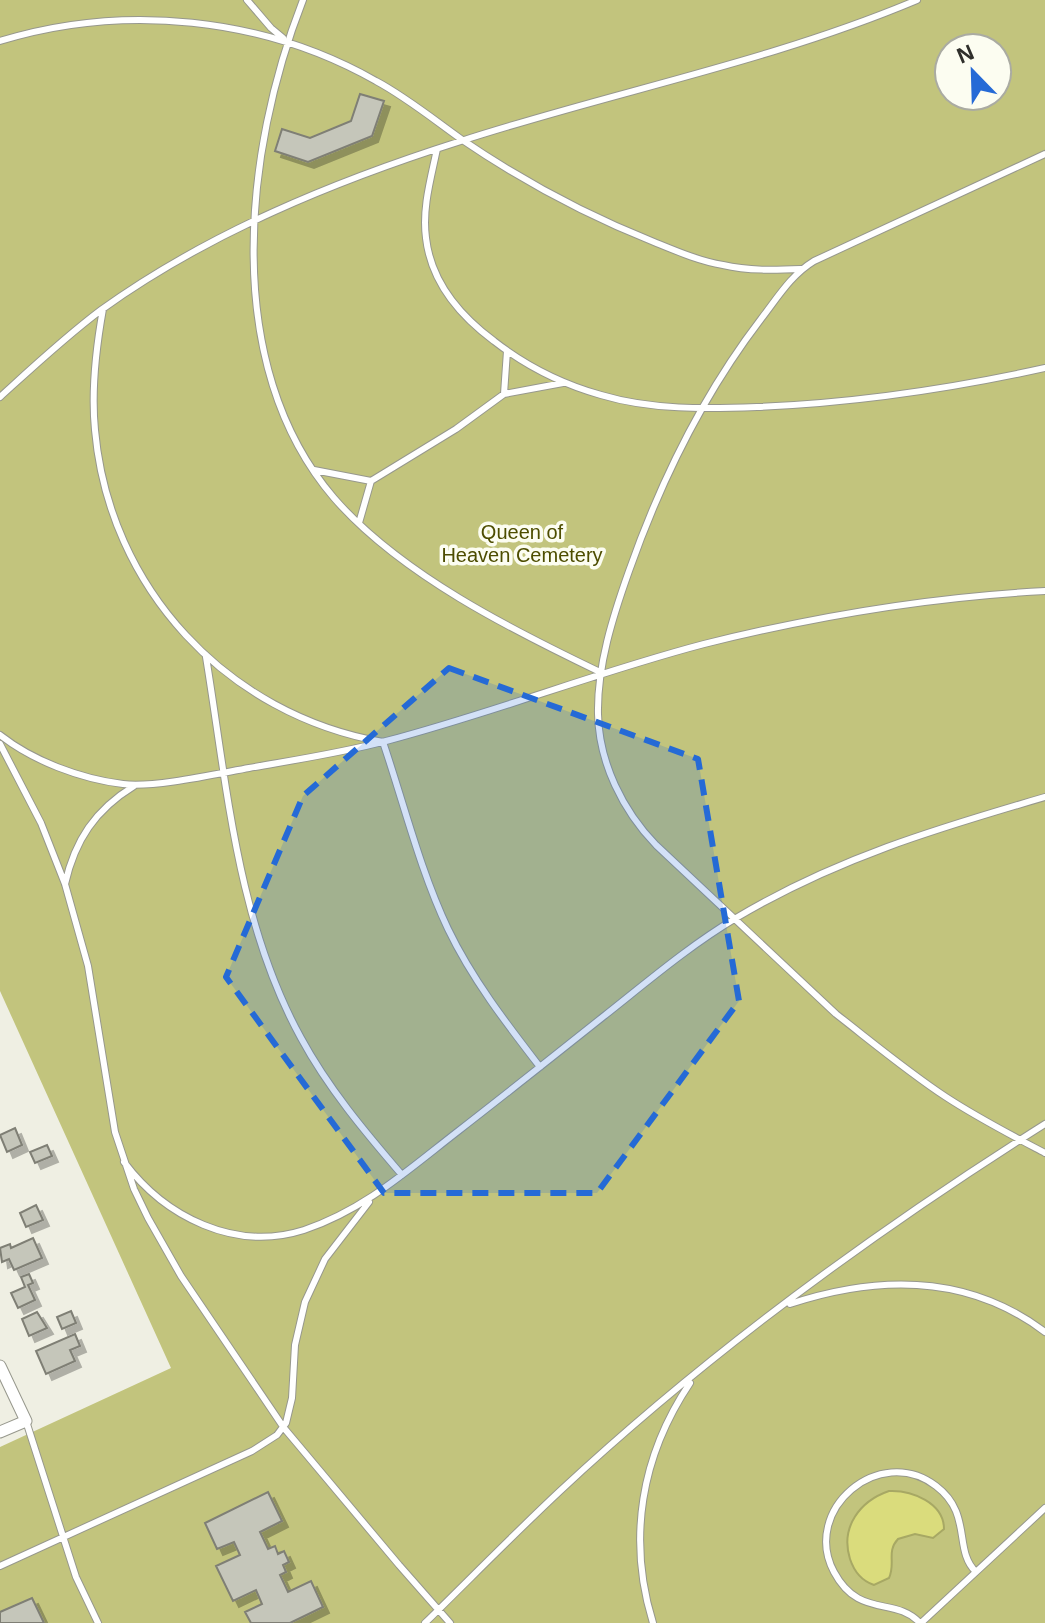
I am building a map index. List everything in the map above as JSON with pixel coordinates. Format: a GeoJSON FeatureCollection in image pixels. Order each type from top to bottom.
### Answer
{"type":"FeatureCollection","features":[{"type":"Feature","properties":{"kind":"street"},"geometry":{"type":"LineString","coordinates":[[0,1366],[26,1421],[0,1432]]}},
{"type":"Feature","properties":{"kind":"lane"},"geometry":{"type":"LineString","coordinates":[[247,0],[287,41]]}},
{"type":"Feature","properties":{"kind":"lane"},"geometry":{"type":"LineString","coordinates":[[303,0],[287,41],[261,152],[256,220],[255,292],[263,349],[279,403],[314,470],[333,497],[359,523],[414,566],[493,618],[602,673]]}},
{"type":"Feature","properties":{"kind":"lane"},"geometry":{"type":"LineString","coordinates":[[0,397],[103,309],[172,264],[256,220],[362,175],[463,140],[743,59],[917,0]]}},
{"type":"Feature","properties":{"kind":"lane"},"geometry":{"type":"LineString","coordinates":[[0,41],[80,23],[148,20],[219,27],[287,41],[375,80],[463,140],[575,206],[670,249],[723,266],[801,269]]}},
{"type":"Feature","properties":{"kind":"lane"},"geometry":{"type":"LineString","coordinates":[[437,149],[425,215],[431,260],[438,281],[474,326],[531,367],[566,382],[618,399],[663,406],[790,405],[957,386],[1045,368]]}},
{"type":"Feature","properties":{"kind":"lane"},"geometry":{"type":"LineString","coordinates":[[1045,154],[801,269],[790,281],[745,340],[701,407],[666,474],[613,620],[602,673],[598,714],[610,770],[624,804],[645,834],[836,1014],[945,1097],[1045,1153]]}},
{"type":"Feature","properties":{"kind":"lane"},"geometry":{"type":"LineString","coordinates":[[103,309],[95,380],[95,428],[113,516],[123,543],[146,584],[206,657],[249,689],[302,718],[356,737],[383,742]]}},
{"type":"Feature","properties":{"kind":"lane"},"geometry":{"type":"LineString","coordinates":[[504,394],[507,351]]}},
{"type":"Feature","properties":{"kind":"lane"},"geometry":{"type":"LineString","coordinates":[[314,470],[371,481],[432,445],[504,394],[566,382]]}},
{"type":"Feature","properties":{"kind":"lane"},"geometry":{"type":"LineString","coordinates":[[359,523],[371,481]]}},
{"type":"Feature","properties":{"kind":"lane"},"geometry":{"type":"LineString","coordinates":[[0,735],[26,752],[76,773],[135,785],[225,772],[383,742],[455,722],[602,673],[704,644],[819,618],[925,601],[1045,591]]}},
{"type":"Feature","properties":{"kind":"lane"},"geometry":{"type":"LineString","coordinates":[[206,657],[248,898],[255,928],[278,990],[301,1038],[332,1087],[402,1175]]}},
{"type":"Feature","properties":{"kind":"lane"},"geometry":{"type":"LineString","coordinates":[[383,742],[448,930],[487,996],[540,1067]]}},
{"type":"Feature","properties":{"kind":"lane"},"geometry":{"type":"LineString","coordinates":[[0,744],[30,800],[65,884],[88,966],[108,1099],[124,1162],[148,1218],[181,1276],[284,1428],[450,1623]]}},
{"type":"Feature","properties":{"kind":"lane"},"geometry":{"type":"LineString","coordinates":[[65,884],[85,829],[106,806],[135,785]]}},
{"type":"Feature","properties":{"kind":"lane"},"geometry":{"type":"LineString","coordinates":[[124,1162],[160,1201],[192,1221],[232,1234],[254,1237],[302,1230],[371,1199],[677,959],[735,919],[857,856],[930,830],[1045,797]]}},
{"type":"Feature","properties":{"kind":"lane"},"geometry":{"type":"LineString","coordinates":[[425,1623],[560,1491],[696,1375],[891,1226],[1045,1124]]}},
{"type":"Feature","properties":{"kind":"lane"},"geometry":{"type":"LineString","coordinates":[[0,1566],[252,1451],[284,1428],[289,1415],[295,1345],[305,1302],[325,1259],[371,1199]]}},
{"type":"Feature","properties":{"kind":"lane"},"geometry":{"type":"LineString","coordinates":[[783,1306],[820,1294],[862,1286],[897,1283],[930,1285],[998,1303],[1045,1332]]}},
{"type":"Feature","properties":{"kind":"lane"},"geometry":{"type":"LineString","coordinates":[[653,1623],[640,1566],[642,1501],[658,1448],[676,1404],[696,1375]]}},
{"type":"Feature","properties":{"kind":"lane"},"geometry":{"type":"LineString","coordinates":[[26,1421],[76,1577],[98,1623]]}},
{"type":"Feature","properties":{"kind":"lane"},"geometry":{"type":"LineString","coordinates":[[976,1572],[967,1561],[962,1528],[954,1506],[928,1481],[894,1472],[871,1477],[850,1489],[835,1507],[827,1530],[827,1553],[836,1576],[851,1594],[861,1600],[906,1611],[920,1623],[976,1572],[1045,1508]]}},
{"type":"Feature","properties":{"kind":"highlighted area"},"geometry":{"type":"Polygon","coordinates":[[[449,668],[698,759],[739,1001],[597,1193],[384,1193],[226,977],[303,796],[449,668]]]}},
{"type":"Feature","properties":{"kind":"green space","name":"Queen of Heaven Cemetery"},"geometry":{"type":"Polygon","coordinates":[[[0,0],[1045,0],[1045,1623],[0,1623],[0,1447],[171,1368],[0,991],[0,0]]]}},
{"type":"Feature","properties":{"kind":"shaded area"},"geometry":{"type":"Polygon","coordinates":[[[889,1491],[917,1496],[933,1505],[943,1520],[944,1529],[933,1538],[915,1534],[898,1539],[893,1548],[889,1578],[874,1585],[862,1578],[854,1568],[848,1536],[861,1508],[889,1491]]]}},
{"type":"Feature","properties":{"kind":"building"},"geometry":{"type":"Polygon","coordinates":[[[360,94],[384,101],[372,136],[308,162],[275,151],[282,129],[310,138],[351,121],[360,94]]]}},
{"type":"Feature","properties":{"kind":"building"},"geometry":{"type":"Polygon","coordinates":[[[15,1128],[22,1145],[7,1152],[0,1135],[15,1128]]]}},
{"type":"Feature","properties":{"kind":"building"},"geometry":{"type":"Polygon","coordinates":[[[47,1145],[52,1156],[35,1163],[30,1152],[47,1145]]]}},
{"type":"Feature","properties":{"kind":"building"},"geometry":{"type":"Polygon","coordinates":[[[36,1205],[43,1220],[26,1227],[20,1213],[36,1205]]]}},
{"type":"Feature","properties":{"kind":"building"},"geometry":{"type":"Polygon","coordinates":[[[33,1238],[42,1258],[14,1270],[9,1259],[2,1262],[0,1248],[10,1244],[11,1248],[33,1238]]]}},
{"type":"Feature","properties":{"kind":"building"},"geometry":{"type":"Polygon","coordinates":[[[29,1274],[33,1283],[28,1285],[35,1300],[18,1308],[11,1293],[25,1287],[21,1277],[29,1274]]]}},
{"type":"Feature","properties":{"kind":"building"},"geometry":{"type":"Polygon","coordinates":[[[71,1311],[76,1323],[62,1329],[57,1317],[71,1311]]]}},
{"type":"Feature","properties":{"kind":"building"},"geometry":{"type":"Polygon","coordinates":[[[37,1312],[47,1328],[29,1336],[22,1319],[37,1312]]]}},
{"type":"Feature","properties":{"kind":"building"},"geometry":{"type":"Polygon","coordinates":[[[75,1334],[80,1346],[70,1350],[75,1361],[46,1374],[36,1351],[75,1334]]]}},
{"type":"Feature","properties":{"kind":"building"},"geometry":{"type":"Polygon","coordinates":[[[268,1492],[282,1521],[260,1532],[268,1549],[275,1546],[278,1554],[284,1551],[289,1562],[283,1565],[286,1572],[280,1575],[288,1592],[311,1581],[323,1607],[290,1623],[251,1623],[245,1612],[262,1604],[256,1590],[233,1601],[216,1566],[240,1555],[234,1542],[217,1549],[205,1523],[268,1492]]]}},
{"type":"Feature","properties":{"kind":"building"},"geometry":{"type":"Polygon","coordinates":[[[32,1598],[44,1623],[0,1623],[0,1612],[32,1598]]]}}]}
